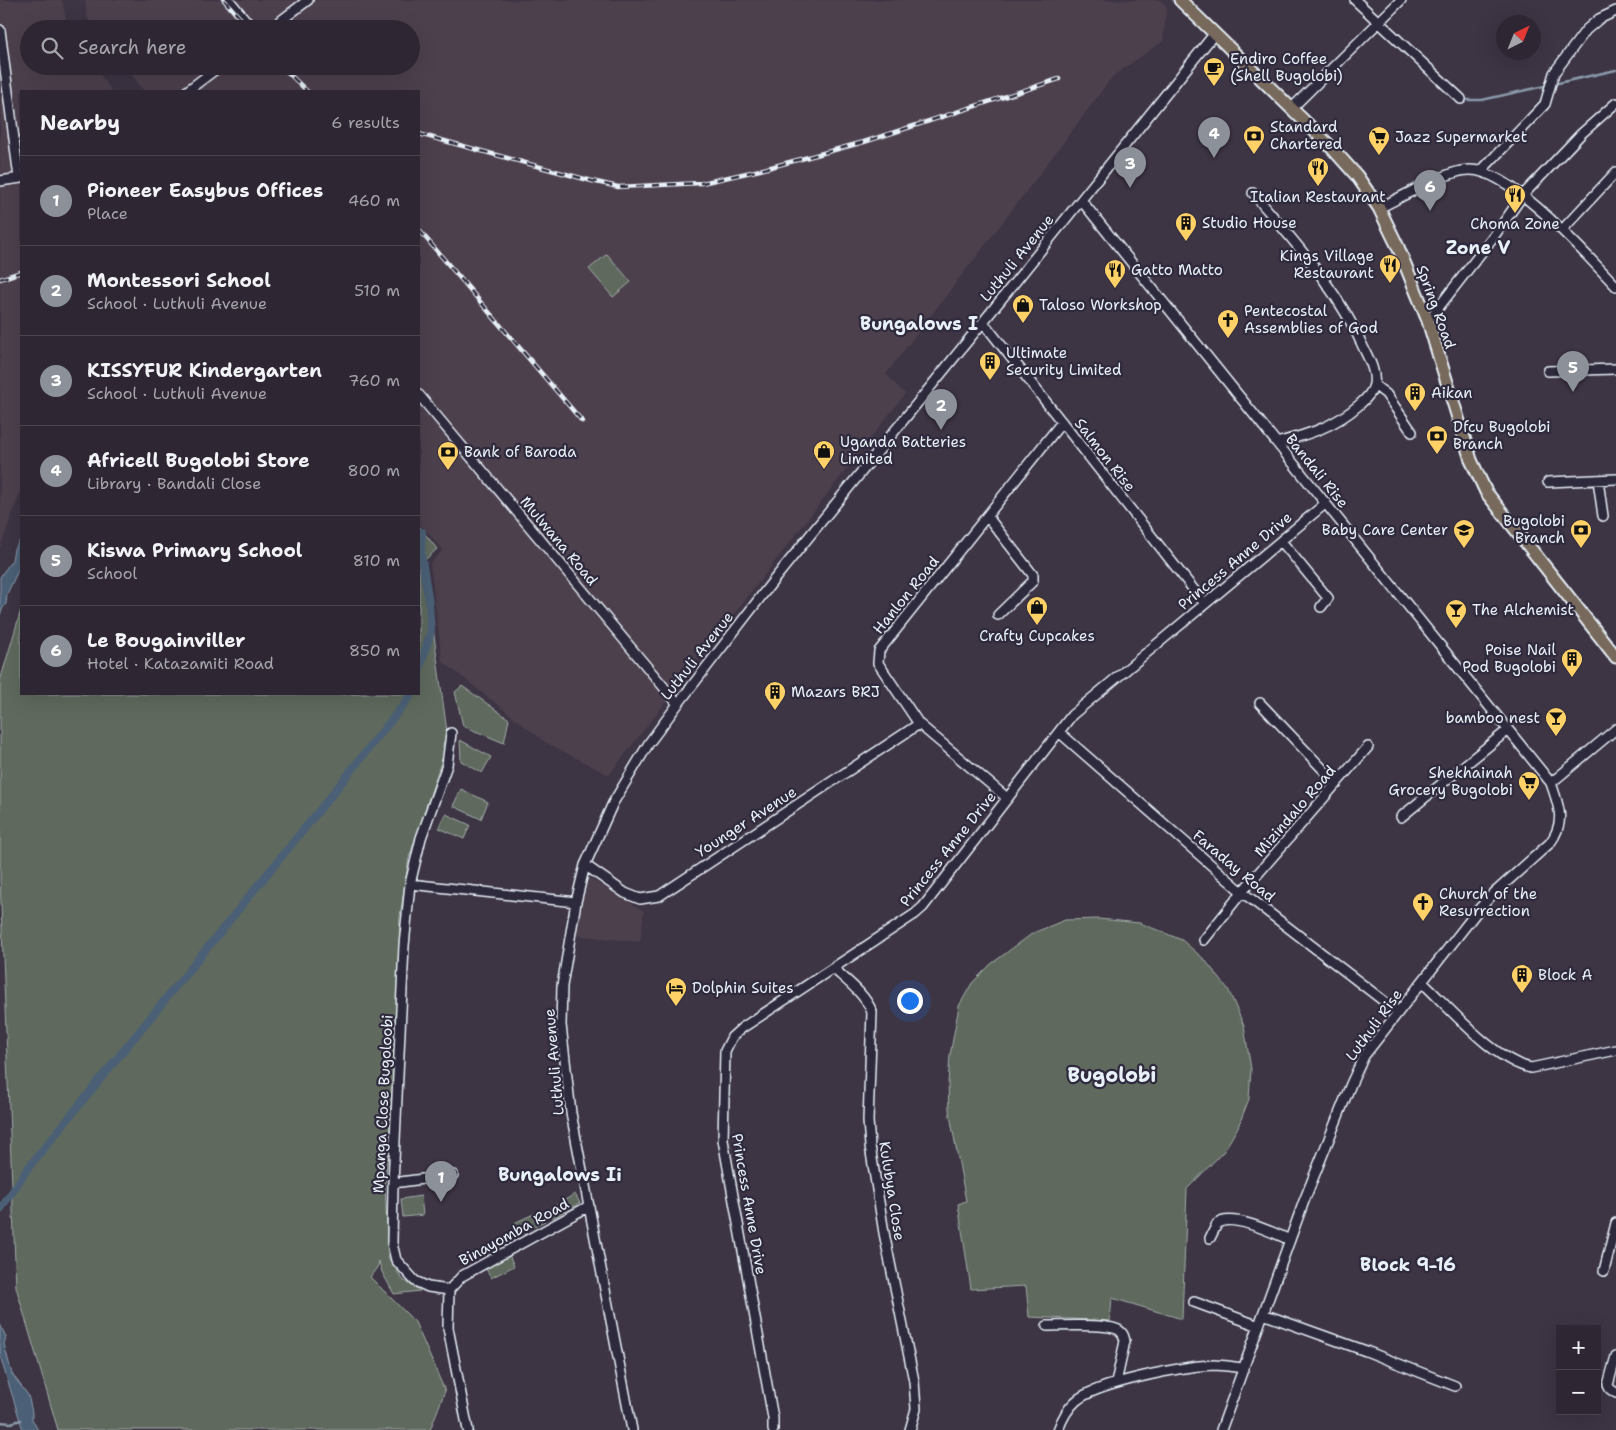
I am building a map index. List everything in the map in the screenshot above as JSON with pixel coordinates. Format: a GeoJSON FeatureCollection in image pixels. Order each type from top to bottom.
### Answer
{"type":"FeatureCollection","features":[{"type":"Feature","properties":{"kind":"main road","name":"Spring Road"},"geometry":{"type":"LineString","coordinates":[[1180,0],[1331,147],[1357,176],[1379,208],[1398,247],[1428,321],[1471,460],[1486,492],[1616,657]]}},
{"type":"Feature","properties":{"kind":"street"},"geometry":{"type":"LineString","coordinates":[[229,0],[246,20]]}},
{"type":"Feature","properties":{"kind":"street"},"geometry":{"type":"LineString","coordinates":[[282,20],[308,0]]}},
{"type":"Feature","properties":{"kind":"street"},"geometry":{"type":"LineString","coordinates":[[1355,0],[1461,99]]}},
{"type":"Feature","properties":{"kind":"street"},"geometry":{"type":"LineString","coordinates":[[1292,108],[1401,0]]}},
{"type":"Feature","properties":{"kind":"street"},"geometry":{"type":"LineString","coordinates":[[1481,170],[1545,104],[1554,73],[1586,30],[1599,19],[1616,11]]}},
{"type":"Feature","properties":{"kind":"street"},"geometry":{"type":"LineString","coordinates":[[0,30],[20,178],[0,181]]}},
{"type":"Feature","properties":{"kind":"street","name":"Luthuli Avenue"},"geometry":{"type":"LineString","coordinates":[[632,1430],[572,1113],[561,1025],[562,986],[576,902],[585,865],[618,796],[649,742],[773,581],[1215,33]]}},
{"type":"Feature","properties":{"kind":"street"},"geometry":{"type":"LineString","coordinates":[[188,90],[208,75]]}},
{"type":"Feature","properties":{"kind":"street"},"geometry":{"type":"LineString","coordinates":[[1428,321],[1494,236],[1523,195],[1581,134],[1616,103]]}},
{"type":"Feature","properties":{"kind":"street"},"geometry":{"type":"LineString","coordinates":[[1379,208],[1462,170],[1481,170],[1523,195],[1562,230],[1616,286]]}},
{"type":"Feature","properties":{"kind":"street"},"geometry":{"type":"LineString","coordinates":[[1562,230],[1615,175]]}},
{"type":"Feature","properties":{"kind":"street"},"geometry":{"type":"LineString","coordinates":[[1253,193],[1316,269],[1341,304],[1361,341],[1375,376],[1374,385],[1368,396],[1338,421],[1325,428],[1277,443]]}},
{"type":"Feature","properties":{"kind":"street","name":"Bandali Rise"},"geometry":{"type":"LineString","coordinates":[[1081,200],[1551,783]]}},
{"type":"Feature","properties":{"kind":"street","name":"Salmon Rise"},"geometry":{"type":"LineString","coordinates":[[983,322],[1205,604]]}},
{"type":"Feature","properties":{"kind":"street"},"geometry":{"type":"LineString","coordinates":[[1548,371],[1616,369]]}},
{"type":"Feature","properties":{"kind":"street"},"geometry":{"type":"LineString","coordinates":[[1374,385],[1386,394],[1412,432]]}},
{"type":"Feature","properties":{"kind":"street","name":"Mulwana Road"},"geometry":{"type":"LineString","coordinates":[[420,396],[678,704]]}},
{"type":"Feature","properties":{"kind":"street","name":"Hanlon Road"},"geometry":{"type":"LineString","coordinates":[[1007,798],[919,724],[878,663],[878,656],[879,650],[1062,422]]}},
{"type":"Feature","properties":{"kind":"street"},"geometry":{"type":"LineString","coordinates":[[1548,482],[1616,479]]}},
{"type":"Feature","properties":{"kind":"street"},"geometry":{"type":"LineString","coordinates":[[1598,480],[1603,516]]}},
{"type":"Feature","properties":{"kind":"street","name":"Princess Anne Drive"},"geometry":{"type":"LineString","coordinates":[[773,1430],[773,1418],[723,1140],[724,1058],[728,1043],[742,1028],[906,921],[923,907],[1072,715],[1326,503]]}},
{"type":"Feature","properties":{"kind":"street"},"geometry":{"type":"LineString","coordinates":[[987,516],[1033,575],[1033,581],[998,615]]}},
{"type":"Feature","properties":{"kind":"street"},"geometry":{"type":"LineString","coordinates":[[1281,541],[1328,598],[1321,608]]}},
{"type":"Feature","properties":{"kind":"street"},"geometry":{"type":"LineString","coordinates":[[1260,703],[1337,784]]}},
{"type":"Feature","properties":{"kind":"street","name":"Younger Avenue"},"geometry":{"type":"LineString","coordinates":[[585,865],[625,893],[640,899],[659,896],[919,724]]}},
{"type":"Feature","properties":{"kind":"street"},"geometry":{"type":"LineString","coordinates":[[1551,783],[1616,729]]}},
{"type":"Feature","properties":{"kind":"street"},"geometry":{"type":"LineString","coordinates":[[1401,817],[1508,730]]}},
{"type":"Feature","properties":{"kind":"street","name":"Faraday Road"},"geometry":{"type":"LineString","coordinates":[[1059,732],[1242,892],[1398,1012]]}},
{"type":"Feature","properties":{"kind":"street","name":"Mpanga Close Bugoloobi"},"geometry":{"type":"LineString","coordinates":[[449,1290],[423,1286],[407,1274],[396,1260],[392,1243],[404,946],[410,884],[421,838],[447,765],[451,734]]}},
{"type":"Feature","properties":{"kind":"street","name":"Mizindalo Road"},"geometry":{"type":"LineString","coordinates":[[1204,940],[1242,892],[1368,747]]}},
{"type":"Feature","properties":{"kind":"street","name":"Luthuli Rise"},"geometry":{"type":"LineString","coordinates":[[1221,1430],[1333,1124],[1364,1056],[1479,909],[1493,894],[1550,844],[1561,820],[1560,809],[1551,783]]}},
{"type":"Feature","properties":{"kind":"street"},"geometry":{"type":"LineString","coordinates":[[410,884],[576,902]]}},
{"type":"Feature","properties":{"kind":"street","name":"Kulubya Close"},"geometry":{"type":"LineString","coordinates":[[833,968],[869,1004],[872,1012],[868,1121],[870,1146],[884,1234],[914,1382],[916,1409],[910,1430]]}},
{"type":"Feature","properties":{"kind":"street"},"geometry":{"type":"LineString","coordinates":[[1422,982],[1492,1049],[1524,1067],[1531,1068],[1616,1050]]}},
{"type":"Feature","properties":{"kind":"street"},"geometry":{"type":"LineString","coordinates":[[393,1183],[453,1175]]}},
{"type":"Feature","properties":{"kind":"street","name":"Binayomba Road"},"geometry":{"type":"LineString","coordinates":[[449,1290],[462,1276],[589,1206]]}},
{"type":"Feature","properties":{"kind":"street"},"geometry":{"type":"LineString","coordinates":[[1210,1238],[1217,1224],[1225,1220],[1258,1226],[1290,1240]]}},
{"type":"Feature","properties":{"kind":"street"},"geometry":{"type":"LineString","coordinates":[[1604,1271],[1616,1223]]}},
{"type":"Feature","properties":{"kind":"street"},"geometry":{"type":"LineString","coordinates":[[449,1290],[448,1328],[468,1430]]}},
{"type":"Feature","properties":{"kind":"street"},"geometry":{"type":"LineString","coordinates":[[1194,1302],[1259,1326]]}},
{"type":"Feature","properties":{"kind":"street"},"geometry":{"type":"LineString","coordinates":[[1263,1314],[1366,1351],[1455,1386]]}},
{"type":"Feature","properties":{"kind":"street"},"geometry":{"type":"LineString","coordinates":[[1047,1326],[1102,1326],[1120,1330],[1124,1335],[1125,1341],[1116,1384]]}},
{"type":"Feature","properties":{"kind":"street"},"geometry":{"type":"LineString","coordinates":[[1616,1356],[1608,1385],[1616,1393]]}},
{"type":"Feature","properties":{"kind":"street"},"geometry":{"type":"LineString","coordinates":[[1058,1430],[1065,1413],[1077,1400],[1116,1384],[1191,1367],[1214,1365],[1244,1368]]}},
{"type":"Feature","properties":{"kind":"shaded area"},"geometry":{"type":"Polygon","coordinates":[[[0,0],[62,0],[66,20],[20,20],[20,75],[100,75],[111,90],[20,90],[20,493],[0,548],[0,0]]]}},
{"type":"Feature","properties":{"kind":"shaded area"},"geometry":{"type":"Polygon","coordinates":[[[85,0],[1160,0],[1167,7],[1163,41],[1113,76],[886,374],[905,394],[609,775],[545,742],[442,661],[430,563],[443,550],[420,524],[420,90],[143,90],[132,75],[420,75],[420,20],[89,20],[87,17],[85,0]]]}},
{"type":"Feature","properties":{"kind":"shaded area"},"geometry":{"type":"Polygon","coordinates":[[[589,878],[644,911],[640,942],[574,935],[589,878]]]}},
{"type":"Feature","properties":{"kind":"green space"},"geometry":{"type":"Polygon","coordinates":[[[607,254],[631,282],[613,297],[589,269],[607,254]]]}},
{"type":"Feature","properties":{"kind":"green space"},"geometry":{"type":"Polygon","coordinates":[[[420,527],[437,549],[424,561],[447,732],[443,745],[444,753],[409,858],[400,916],[393,1098],[385,1184],[388,1257],[402,1279],[420,1291],[394,1294],[382,1272],[379,1261],[378,1266],[370,1277],[415,1322],[445,1391],[430,1430],[58,1430],[16,1287],[0,879],[0,681],[20,613],[20,695],[420,695],[420,527]]]}},
{"type":"Feature","properties":{"kind":"green space"},"geometry":{"type":"Polygon","coordinates":[[[462,686],[509,719],[504,743],[463,726],[455,692],[462,686]]]}},
{"type":"Feature","properties":{"kind":"green space"},"geometry":{"type":"Polygon","coordinates":[[[460,740],[491,757],[482,773],[461,761],[460,740]]]}},
{"type":"Feature","properties":{"kind":"green space"},"geometry":{"type":"Polygon","coordinates":[[[461,789],[488,802],[481,819],[453,806],[461,789]]]}},
{"type":"Feature","properties":{"kind":"green space"},"geometry":{"type":"Polygon","coordinates":[[[446,814],[470,825],[464,839],[439,828],[446,814]]]}},
{"type":"Feature","properties":{"kind":"green space"},"geometry":{"type":"Polygon","coordinates":[[[1099,919],[1140,923],[1182,940],[1205,960],[1228,989],[1244,1026],[1251,1069],[1249,1099],[1238,1127],[1224,1151],[1187,1189],[1182,1319],[1112,1298],[1110,1321],[1029,1317],[1026,1286],[971,1289],[958,1204],[966,1201],[949,1110],[950,1055],[959,1006],[972,983],[991,964],[1033,933],[1065,920],[1099,919]]]}},
{"type":"Feature","properties":{"kind":"green space"},"geometry":{"type":"Polygon","coordinates":[[[575,1194],[580,1203],[553,1218],[548,1210],[575,1194]]]}},
{"type":"Feature","properties":{"kind":"green space"},"geometry":{"type":"Polygon","coordinates":[[[421,1196],[423,1215],[403,1217],[401,1199],[421,1196]]]}},
{"type":"Feature","properties":{"kind":"green space"},"geometry":{"type":"Polygon","coordinates":[[[540,1211],[545,1221],[518,1234],[512,1224],[540,1211]]]}},
{"type":"Feature","properties":{"kind":"green space"},"geometry":{"type":"Polygon","coordinates":[[[509,1255],[514,1266],[491,1278],[485,1267],[509,1255]]]}},
{"type":"Feature","properties":{"kind":"water"},"geometry":{"type":"Polygon","coordinates":[[[20,540],[20,566],[0,615],[0,577],[12,560],[14,549],[20,540]]]}},
{"type":"Feature","properties":{"kind":"water"},"geometry":{"type":"Polygon","coordinates":[[[0,1324],[6,1337],[4,1344],[12,1374],[28,1395],[32,1419],[38,1430],[23,1430],[0,1356],[0,1324]]]}},
{"type":"Feature","properties":{"kind":"waterway"},"geometry":{"type":"LineString","coordinates":[[1554,84],[1616,70]]}},
{"type":"Feature","properties":{"kind":"waterway"},"geometry":{"type":"LineString","coordinates":[[1467,100],[1482,100],[1549,85]]}},
{"type":"Feature","properties":{"kind":"waterway"},"geometry":{"type":"LineString","coordinates":[[420,668],[431,631],[429,603],[421,554],[422,532]]}},
{"type":"Feature","properties":{"kind":"waterway"},"geometry":{"type":"LineString","coordinates":[[0,1210],[28,1168],[411,695]]}},
{"type":"Feature","properties":{"kind":"waterway"},"geometry":{"type":"LineString","coordinates":[[0,1422],[11,1423],[21,1420]]}},
{"type":"Feature","properties":{"kind":"railway"},"geometry":{"type":"LineString","coordinates":[[224,0],[242,20]]}},
{"type":"Feature","properties":{"kind":"railway"},"geometry":{"type":"LineString","coordinates":[[290,75],[306,90]]}},
{"type":"Feature","properties":{"kind":"railway"},"geometry":{"type":"LineString","coordinates":[[420,134],[618,187],[702,183],[760,170],[864,142],[1059,79]]}},
{"type":"Feature","properties":{"kind":"railway"},"geometry":{"type":"LineString","coordinates":[[420,231],[582,421]]}},
{"type":"Feature","properties":{"kind":"railway"},"geometry":{"type":"LineString","coordinates":[[0,279],[20,272]]}},
{"type":"Feature","properties":{"kind":"place","name":"Endiro Coffee (Shell Bugolobi)"},"geometry":{"type":"Point","coordinates":[1214,87]}},
{"type":"Feature","properties":{"kind":"place","name":"Standard Chartered"},"geometry":{"type":"Point","coordinates":[1254,155]}},
{"type":"Feature","properties":{"kind":"place","name":"Jazz Supermarket"},"geometry":{"type":"Point","coordinates":[1379,156]}},
{"type":"Feature","properties":{"kind":"place","name":"Africell Bugolobi Store"},"geometry":{"type":"Point","coordinates":[1214,158]}},
{"type":"Feature","properties":{"kind":"place","name":"Italian Restaurant"},"geometry":{"type":"Point","coordinates":[1318,187]}},
{"type":"Feature","properties":{"kind":"place","name":"KISSYFUR Kindergarten"},"geometry":{"type":"Point","coordinates":[1130,188]}},
{"type":"Feature","properties":{"kind":"place","name":"Le Bougainviller"},"geometry":{"type":"Point","coordinates":[1430,211]}},
{"type":"Feature","properties":{"kind":"place","name":"Choma Zone"},"geometry":{"type":"Point","coordinates":[1515,214]}},
{"type":"Feature","properties":{"kind":"place","name":"Studio House"},"geometry":{"type":"Point","coordinates":[1186,242]}},
{"type":"Feature","properties":{"kind":"place","name":"Kings Village Restaurant"},"geometry":{"type":"Point","coordinates":[1390,284]}},
{"type":"Feature","properties":{"kind":"place","name":"Gatto Matto"},"geometry":{"type":"Point","coordinates":[1115,289]}},
{"type":"Feature","properties":{"kind":"place","name":"Taloso Workshop"},"geometry":{"type":"Point","coordinates":[1023,324]}},
{"type":"Feature","properties":{"kind":"place","name":"Pentecostal Assemblies of God"},"geometry":{"type":"Point","coordinates":[1228,339]}},
{"type":"Feature","properties":{"kind":"place","name":"Ultimate Security Limited"},"geometry":{"type":"Point","coordinates":[990,381]}},
{"type":"Feature","properties":{"kind":"place","name":"Kiswa Primary School"},"geometry":{"type":"Point","coordinates":[1573,392]}},
{"type":"Feature","properties":{"kind":"place","name":"Aikan"},"geometry":{"type":"Point","coordinates":[1415,412]}},
{"type":"Feature","properties":{"kind":"place","name":"Montessori School"},"geometry":{"type":"Point","coordinates":[941,430]}},
{"type":"Feature","properties":{"kind":"place","name":"Dfcu Bugolobi Branch"},"geometry":{"type":"Point","coordinates":[1437,455]}},
{"type":"Feature","properties":{"kind":"place","name":"Uganda Batteries Limited"},"geometry":{"type":"Point","coordinates":[824,470]}},
{"type":"Feature","properties":{"kind":"place","name":"Bank of Baroda"},"geometry":{"type":"Point","coordinates":[448,471]}},
{"type":"Feature","properties":{"kind":"place","name":"Baby Care Center"},"geometry":{"type":"Point","coordinates":[1464,549]}},
{"type":"Feature","properties":{"kind":"place","name":"Bugolobi Branch"},"geometry":{"type":"Point","coordinates":[1581,549]}},
{"type":"Feature","properties":{"kind":"place","name":"Crafty Cupcakes"},"geometry":{"type":"Point","coordinates":[1037,626]}},
{"type":"Feature","properties":{"kind":"place","name":"The Alchemist"},"geometry":{"type":"Point","coordinates":[1456,629]}},
{"type":"Feature","properties":{"kind":"place","name":"Poise Nail Pod Bugolobi"},"geometry":{"type":"Point","coordinates":[1572,678]}},
{"type":"Feature","properties":{"kind":"place","name":"Mazars BRJ"},"geometry":{"type":"Point","coordinates":[775,711]}},
{"type":"Feature","properties":{"kind":"place","name":"bamboo nest"},"geometry":{"type":"Point","coordinates":[1556,737]}},
{"type":"Feature","properties":{"kind":"place","name":"Shekhainah Grocery Bugolobi"},"geometry":{"type":"Point","coordinates":[1529,801]}},
{"type":"Feature","properties":{"kind":"place","name":"Church of the Resurrection"},"geometry":{"type":"Point","coordinates":[1423,922]}},
{"type":"Feature","properties":{"kind":"place","name":"Block A"},"geometry":{"type":"Point","coordinates":[1522,994]}},
{"type":"Feature","properties":{"kind":"place","name":"Dolphin Suites"},"geometry":{"type":"Point","coordinates":[676,1007]}},
{"type":"Feature","properties":{"kind":"place","name":"Pioneer Easybus Offices"},"geometry":{"type":"Point","coordinates":[441,1202]}},
{"type":"Feature","properties":{"kind":"district","name":"Zone V"},"geometry":{"type":"Point","coordinates":[1478,248]}},
{"type":"Feature","properties":{"kind":"district","name":"Bungalows I"},"geometry":{"type":"Point","coordinates":[919,324]}},
{"type":"Feature","properties":{"kind":"district","name":"Bugolobi"},"geometry":{"type":"Point","coordinates":[1112,1075]}},
{"type":"Feature","properties":{"kind":"district","name":"Bungalows Ii"},"geometry":{"type":"Point","coordinates":[560,1175]}},
{"type":"Feature","properties":{"kind":"district","name":"Block 9-16"},"geometry":{"type":"Point","coordinates":[1408,1265]}}]}
